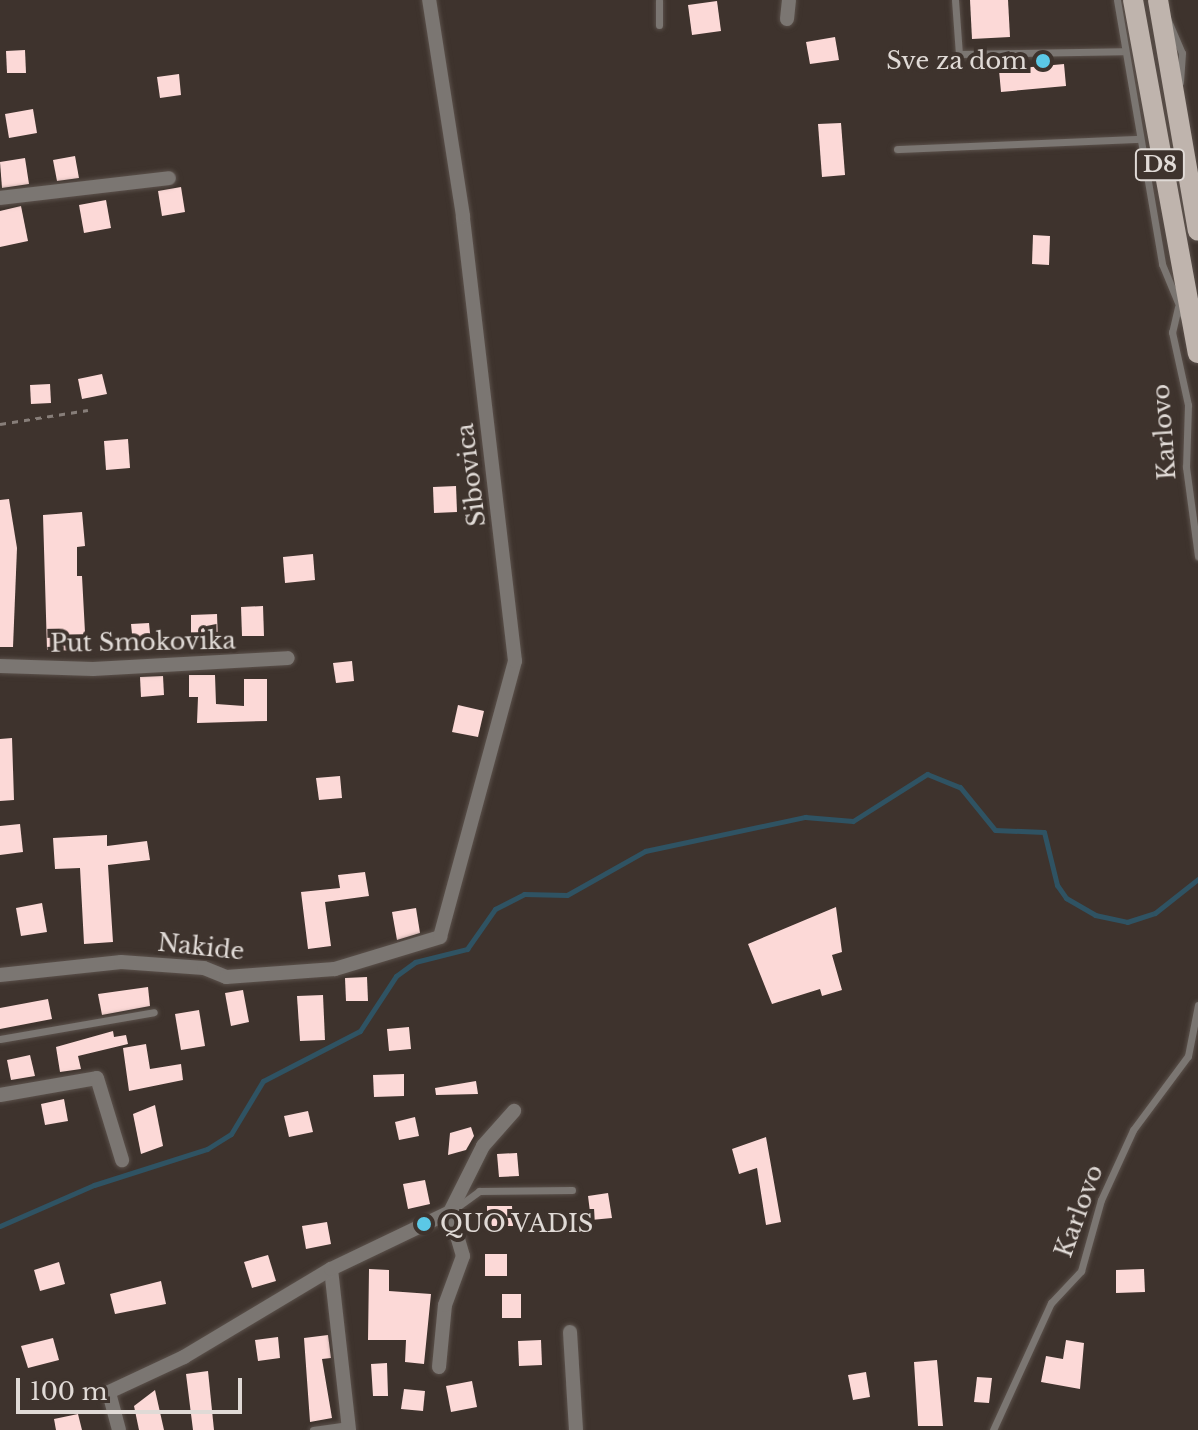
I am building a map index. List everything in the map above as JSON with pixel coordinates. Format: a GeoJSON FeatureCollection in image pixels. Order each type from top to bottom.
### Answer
{"type":"FeatureCollection","features":[{"type":"Feature","properties":{"kind":"main road","name":"D8"},"geometry":{"type":"LineString","coordinates":[[1133,0],[1196,344]]}},
{"type":"Feature","properties":{"kind":"main road","name":"D8"},"geometry":{"type":"LineString","coordinates":[[1159,5],[1198,231]]}},
{"type":"Feature","properties":{"kind":"street","name":"Sibovica"},"geometry":{"type":"LineString","coordinates":[[429,0],[463,216],[515,661],[440,937]]}},
{"type":"Feature","properties":{"kind":"street"},"geometry":{"type":"LineString","coordinates":[[787,19],[789,0]]}},
{"type":"Feature","properties":{"kind":"street"},"geometry":{"type":"LineString","coordinates":[[0,198],[169,178]]}},
{"type":"Feature","properties":{"kind":"street","name":"Put Smokovika"},"geometry":{"type":"LineString","coordinates":[[0,666],[93,669],[288,658]]}},
{"type":"Feature","properties":{"kind":"street","name":"Nakide"},"geometry":{"type":"LineString","coordinates":[[0,975],[121,962],[204,968],[226,977],[335,969],[440,937]]}},
{"type":"Feature","properties":{"kind":"street"},"geometry":{"type":"LineString","coordinates":[[0,1095],[97,1078],[122,1160]]}},
{"type":"Feature","properties":{"kind":"street"},"geometry":{"type":"LineString","coordinates":[[119,1430],[109,1392],[184,1357],[331,1269],[450,1212],[483,1146],[514,1111]]}},
{"type":"Feature","properties":{"kind":"street"},"geometry":{"type":"LineString","coordinates":[[439,1367],[445,1305],[463,1256],[450,1212]]}},
{"type":"Feature","properties":{"kind":"street"},"geometry":{"type":"LineString","coordinates":[[331,1269],[350,1428]]}},
{"type":"Feature","properties":{"kind":"street"},"geometry":{"type":"LineString","coordinates":[[570,1332],[576,1430]]}},
{"type":"Feature","properties":{"kind":"lane"},"geometry":{"type":"LineString","coordinates":[[659,0],[659,25]]}},
{"type":"Feature","properties":{"kind":"lane"},"geometry":{"type":"LineString","coordinates":[[955,0],[959,54],[1123,51]]}},
{"type":"Feature","properties":{"kind":"lane"},"geometry":{"type":"LineString","coordinates":[[1117,0],[1123,51],[1162,264],[1196,344]]}},
{"type":"Feature","properties":{"kind":"lane"},"geometry":{"type":"LineString","coordinates":[[897,149],[1138,139]]}},
{"type":"Feature","properties":{"kind":"lane","name":"Karlovo"},"geometry":{"type":"LineString","coordinates":[[1178,307],[1172,332],[1188,405],[1186,467],[1198,556]]}},
{"type":"Feature","properties":{"kind":"lane","name":"Karlovo"},"geometry":{"type":"LineString","coordinates":[[993,1430],[1051,1303],[1081,1271],[1101,1200],[1133,1130],[1188,1056],[1198,1005]]}},
{"type":"Feature","properties":{"kind":"lane"},"geometry":{"type":"LineString","coordinates":[[0,1039],[154,1012]]}},
{"type":"Feature","properties":{"kind":"lane"},"geometry":{"type":"LineString","coordinates":[[450,1212],[479,1191],[572,1190]]}},
{"type":"Feature","properties":{"kind":"lane"},"geometry":{"type":"LineString","coordinates":[[313,1430],[350,1428]]}},
{"type":"Feature","properties":{"kind":"path"},"geometry":{"type":"LineString","coordinates":[[0,424],[88,410]]}},
{"type":"Feature","properties":{"kind":"building"},"geometry":{"type":"Polygon","coordinates":[[[970,0],[1008,0],[1010,37],[972,39],[970,0]]]}},
{"type":"Feature","properties":{"kind":"building"},"geometry":{"type":"Polygon","coordinates":[[[717,1],[721,31],[692,35],[688,5],[717,1]]]}},
{"type":"Feature","properties":{"kind":"building"},"geometry":{"type":"Polygon","coordinates":[[[835,37],[839,60],[810,64],[806,42],[835,37]]]}},
{"type":"Feature","properties":{"kind":"building"},"geometry":{"type":"Polygon","coordinates":[[[25,50],[26,73],[7,73],[6,51],[25,50]]]}},
{"type":"Feature","properties":{"kind":"building"},"geometry":{"type":"Polygon","coordinates":[[[1064,64],[1066,86],[1001,92],[999,70],[1064,64]]]}},
{"type":"Feature","properties":{"kind":"building"},"geometry":{"type":"Polygon","coordinates":[[[179,74],[181,95],[160,98],[157,77],[179,74]]]}},
{"type":"Feature","properties":{"kind":"building"},"geometry":{"type":"Polygon","coordinates":[[[33,109],[37,133],[9,138],[5,114],[33,109]]]}},
{"type":"Feature","properties":{"kind":"building"},"geometry":{"type":"Polygon","coordinates":[[[841,123],[845,175],[822,177],[818,124],[841,123]]]}},
{"type":"Feature","properties":{"kind":"building"},"geometry":{"type":"Polygon","coordinates":[[[75,156],[79,178],[57,181],[53,160],[75,156]]]}},
{"type":"Feature","properties":{"kind":"building"},"geometry":{"type":"Polygon","coordinates":[[[25,158],[29,184],[2,188],[0,162],[25,158]]]}},
{"type":"Feature","properties":{"kind":"building"},"geometry":{"type":"Polygon","coordinates":[[[181,187],[185,212],[162,216],[158,191],[181,187]]]}},
{"type":"Feature","properties":{"kind":"building"},"geometry":{"type":"Polygon","coordinates":[[[106,200],[111,228],[84,233],[79,205],[106,200]]]}},
{"type":"Feature","properties":{"kind":"building"},"geometry":{"type":"Polygon","coordinates":[[[21,206],[28,241],[0,247],[0,211],[21,206]]]}},
{"type":"Feature","properties":{"kind":"building"},"geometry":{"type":"Polygon","coordinates":[[[1033,235],[1050,236],[1049,265],[1032,264],[1033,235]]]}},
{"type":"Feature","properties":{"kind":"building"},"geometry":{"type":"Polygon","coordinates":[[[102,374],[107,394],[82,399],[78,379],[102,374]]]}},
{"type":"Feature","properties":{"kind":"building"},"geometry":{"type":"Polygon","coordinates":[[[50,384],[51,403],[31,404],[30,385],[50,384]]]}},
{"type":"Feature","properties":{"kind":"building"},"geometry":{"type":"Polygon","coordinates":[[[128,439],[130,468],[106,470],[104,441],[128,439]]]}},
{"type":"Feature","properties":{"kind":"building"},"geometry":{"type":"Polygon","coordinates":[[[456,486],[457,512],[434,513],[433,487],[456,486]]]}},
{"type":"Feature","properties":{"kind":"building"},"geometry":{"type":"Polygon","coordinates":[[[9,499],[17,548],[13,647],[0,647],[0,500],[9,499]]]}},
{"type":"Feature","properties":{"kind":"building"},"geometry":{"type":"Polygon","coordinates":[[[82,512],[85,546],[77,547],[77,576],[82,576],[86,651],[47,650],[43,515],[82,512]]]}},
{"type":"Feature","properties":{"kind":"building"},"geometry":{"type":"Polygon","coordinates":[[[313,554],[315,580],[285,583],[283,557],[313,554]]]}},
{"type":"Feature","properties":{"kind":"building"},"geometry":{"type":"Polygon","coordinates":[[[263,606],[264,636],[242,636],[241,607],[263,606]]]}},
{"type":"Feature","properties":{"kind":"building"},"geometry":{"type":"Polygon","coordinates":[[[217,614],[218,643],[191,644],[191,615],[217,614]]]}},
{"type":"Feature","properties":{"kind":"building"},"geometry":{"type":"Polygon","coordinates":[[[149,623],[151,643],[133,644],[131,624],[149,623]]]}},
{"type":"Feature","properties":{"kind":"building"},"geometry":{"type":"Polygon","coordinates":[[[352,661],[354,681],[336,683],[333,663],[352,661]]]}},
{"type":"Feature","properties":{"kind":"building"},"geometry":{"type":"Polygon","coordinates":[[[189,675],[215,675],[216,704],[244,706],[244,679],[267,679],[267,721],[197,723],[198,697],[189,697],[189,675]]]}},
{"type":"Feature","properties":{"kind":"building"},"geometry":{"type":"Polygon","coordinates":[[[163,676],[164,695],[141,697],[140,677],[163,676]]]}},
{"type":"Feature","properties":{"kind":"building"},"geometry":{"type":"Polygon","coordinates":[[[458,705],[484,711],[478,737],[452,732],[458,705]]]}},
{"type":"Feature","properties":{"kind":"building"},"geometry":{"type":"Polygon","coordinates":[[[12,738],[14,800],[0,801],[0,739],[12,738]]]}},
{"type":"Feature","properties":{"kind":"building"},"geometry":{"type":"Polygon","coordinates":[[[340,776],[342,798],[319,800],[316,778],[340,776]]]}},
{"type":"Feature","properties":{"kind":"building"},"geometry":{"type":"Polygon","coordinates":[[[20,824],[23,852],[0,855],[0,826],[20,824]]]}},
{"type":"Feature","properties":{"kind":"building"},"geometry":{"type":"Polygon","coordinates":[[[107,835],[107,846],[147,841],[150,860],[108,865],[113,942],[84,944],[80,868],[55,869],[53,838],[107,835]]]}},
{"type":"Feature","properties":{"kind":"building"},"geometry":{"type":"Polygon","coordinates":[[[365,872],[369,896],[325,902],[331,946],[308,949],[301,892],[340,888],[338,875],[365,872]]]}},
{"type":"Feature","properties":{"kind":"building"},"geometry":{"type":"Polygon","coordinates":[[[42,903],[47,932],[21,936],[16,908],[42,903]]]}},
{"type":"Feature","properties":{"kind":"building"},"geometry":{"type":"Polygon","coordinates":[[[836,907],[842,952],[832,955],[842,990],[822,996],[820,989],[772,1004],[748,944],[836,907]]]}},
{"type":"Feature","properties":{"kind":"building"},"geometry":{"type":"Polygon","coordinates":[[[416,908],[420,933],[397,940],[392,912],[416,908]]]}},
{"type":"Feature","properties":{"kind":"building"},"geometry":{"type":"Polygon","coordinates":[[[367,977],[368,1001],[346,1001],[345,978],[367,977]]]}},
{"type":"Feature","properties":{"kind":"building"},"geometry":{"type":"Polygon","coordinates":[[[148,987],[150,1006],[102,1015],[98,994],[148,987]]]}},
{"type":"Feature","properties":{"kind":"building"},"geometry":{"type":"Polygon","coordinates":[[[243,990],[249,1022],[231,1026],[225,993],[243,990]]]}},
{"type":"Feature","properties":{"kind":"building"},"geometry":{"type":"Polygon","coordinates":[[[323,995],[325,1040],[300,1041],[297,996],[323,995]]]}},
{"type":"Feature","properties":{"kind":"building"},"geometry":{"type":"Polygon","coordinates":[[[48,999],[52,1019],[0,1029],[0,1008],[48,999]]]}},
{"type":"Feature","properties":{"kind":"building"},"geometry":{"type":"Polygon","coordinates":[[[199,1010],[205,1046],[181,1050],[175,1014],[199,1010]]]}},
{"type":"Feature","properties":{"kind":"building"},"geometry":{"type":"Polygon","coordinates":[[[409,1027],[411,1049],[389,1051],[387,1029],[409,1027]]]}},
{"type":"Feature","properties":{"kind":"building"},"geometry":{"type":"Polygon","coordinates":[[[113,1031],[114,1037],[126,1035],[128,1044],[78,1056],[81,1069],[60,1072],[56,1047],[113,1031]]]}},
{"type":"Feature","properties":{"kind":"building"},"geometry":{"type":"Polygon","coordinates":[[[146,1044],[150,1069],[181,1064],[183,1080],[129,1091],[123,1048],[146,1044]]]}},
{"type":"Feature","properties":{"kind":"building"},"geometry":{"type":"Polygon","coordinates":[[[30,1055],[35,1076],[11,1080],[7,1060],[30,1055]]]}},
{"type":"Feature","properties":{"kind":"building"},"geometry":{"type":"Polygon","coordinates":[[[404,1074],[404,1096],[374,1097],[373,1075],[404,1074]]]}},
{"type":"Feature","properties":{"kind":"building"},"geometry":{"type":"Polygon","coordinates":[[[476,1081],[478,1094],[436,1095],[435,1088],[476,1081]]]}},
{"type":"Feature","properties":{"kind":"building"},"geometry":{"type":"Polygon","coordinates":[[[64,1099],[68,1121],[45,1125],[41,1104],[64,1099]]]}},
{"type":"Feature","properties":{"kind":"building"},"geometry":{"type":"Polygon","coordinates":[[[155,1105],[163,1146],[141,1154],[133,1114],[155,1105]]]}},
{"type":"Feature","properties":{"kind":"building"},"geometry":{"type":"Polygon","coordinates":[[[308,1111],[313,1132],[289,1137],[284,1116],[308,1111]]]}},
{"type":"Feature","properties":{"kind":"building"},"geometry":{"type":"Polygon","coordinates":[[[415,1117],[419,1136],[399,1140],[395,1122],[415,1117]]]}},
{"type":"Feature","properties":{"kind":"building"},"geometry":{"type":"Polygon","coordinates":[[[471,1127],[474,1136],[466,1150],[448,1155],[450,1133],[471,1127]]]}},
{"type":"Feature","properties":{"kind":"building"},"geometry":{"type":"Polygon","coordinates":[[[766,1137],[781,1222],[766,1225],[757,1168],[739,1174],[732,1149],[766,1137]]]}},
{"type":"Feature","properties":{"kind":"building"},"geometry":{"type":"Polygon","coordinates":[[[517,1153],[519,1176],[499,1177],[497,1154],[517,1153]]]}},
{"type":"Feature","properties":{"kind":"building"},"geometry":{"type":"Polygon","coordinates":[[[425,1180],[430,1204],[408,1209],[403,1184],[425,1180]]]}},
{"type":"Feature","properties":{"kind":"building"},"geometry":{"type":"Polygon","coordinates":[[[608,1193],[612,1218],[591,1220],[588,1196],[608,1193]]]}},
{"type":"Feature","properties":{"kind":"building"},"geometry":{"type":"Polygon","coordinates":[[[487,1206],[512,1206],[513,1226],[487,1226],[487,1206]]]}},
{"type":"Feature","properties":{"kind":"building"},"geometry":{"type":"Polygon","coordinates":[[[327,1222],[331,1244],[306,1249],[302,1226],[327,1222]]]}},
{"type":"Feature","properties":{"kind":"building"},"geometry":{"type":"Polygon","coordinates":[[[485,1254],[507,1254],[507,1276],[485,1276],[485,1254]]]}},
{"type":"Feature","properties":{"kind":"building"},"geometry":{"type":"Polygon","coordinates":[[[268,1255],[276,1281],[252,1288],[244,1262],[268,1255]]]}},
{"type":"Feature","properties":{"kind":"building"},"geometry":{"type":"Polygon","coordinates":[[[59,1262],[65,1284],[40,1291],[34,1270],[59,1262]]]}},
{"type":"Feature","properties":{"kind":"building"},"geometry":{"type":"Polygon","coordinates":[[[369,1269],[389,1270],[389,1291],[431,1294],[424,1364],[405,1362],[406,1340],[368,1340],[369,1269]]]}},
{"type":"Feature","properties":{"kind":"building"},"geometry":{"type":"Polygon","coordinates":[[[1144,1269],[1145,1292],[1116,1293],[1116,1270],[1144,1269]]]}},
{"type":"Feature","properties":{"kind":"building"},"geometry":{"type":"Polygon","coordinates":[[[161,1281],[166,1304],[115,1314],[110,1294],[161,1281]]]}},
{"type":"Feature","properties":{"kind":"building"},"geometry":{"type":"Polygon","coordinates":[[[502,1294],[521,1294],[521,1318],[502,1318],[502,1294]]]}},
{"type":"Feature","properties":{"kind":"building"},"geometry":{"type":"Polygon","coordinates":[[[328,1335],[331,1358],[322,1359],[332,1418],[310,1422],[304,1338],[328,1335]]]}},
{"type":"Feature","properties":{"kind":"building"},"geometry":{"type":"Polygon","coordinates":[[[278,1337],[280,1358],[258,1361],[255,1340],[278,1337]]]}},
{"type":"Feature","properties":{"kind":"building"},"geometry":{"type":"Polygon","coordinates":[[[53,1338],[59,1360],[28,1368],[21,1346],[53,1338]]]}},
{"type":"Feature","properties":{"kind":"building"},"geometry":{"type":"Polygon","coordinates":[[[541,1340],[542,1365],[519,1366],[518,1341],[541,1340]]]}},
{"type":"Feature","properties":{"kind":"building"},"geometry":{"type":"Polygon","coordinates":[[[1066,1340],[1084,1343],[1080,1389],[1041,1382],[1046,1356],[1063,1359],[1066,1340]]]}},
{"type":"Feature","properties":{"kind":"building"},"geometry":{"type":"Polygon","coordinates":[[[937,1360],[943,1426],[918,1426],[914,1362],[937,1360]]]}},
{"type":"Feature","properties":{"kind":"building"},"geometry":{"type":"Polygon","coordinates":[[[387,1363],[388,1396],[373,1396],[371,1364],[387,1363]]]}},
{"type":"Feature","properties":{"kind":"building"},"geometry":{"type":"Polygon","coordinates":[[[208,1371],[214,1430],[193,1430],[186,1374],[208,1371]]]}},
{"type":"Feature","properties":{"kind":"building"},"geometry":{"type":"Polygon","coordinates":[[[866,1372],[870,1397],[853,1400],[848,1375],[866,1372]]]}},
{"type":"Feature","properties":{"kind":"building"},"geometry":{"type":"Polygon","coordinates":[[[977,1377],[992,1378],[989,1403],[974,1402],[977,1377]]]}},
{"type":"Feature","properties":{"kind":"building"},"geometry":{"type":"Polygon","coordinates":[[[472,1381],[477,1407],[451,1412],[446,1386],[472,1381]]]}},
{"type":"Feature","properties":{"kind":"building"},"geometry":{"type":"Polygon","coordinates":[[[404,1389],[425,1391],[423,1411],[401,1409],[404,1389]]]}},
{"type":"Feature","properties":{"kind":"building"},"geometry":{"type":"Polygon","coordinates":[[[155,1390],[164,1430],[139,1430],[134,1406],[155,1390]]]}},
{"type":"Feature","properties":{"kind":"building"},"geometry":{"type":"Polygon","coordinates":[[[78,1414],[82,1430],[56,1430],[54,1419],[78,1414]]]}},
{"type":"Feature","properties":{"kind":"waterway"},"geometry":{"type":"LineString","coordinates":[[0,1226],[94,1185],[207,1149],[231,1134],[263,1081],[360,1031],[396,976],[415,962],[467,949],[495,909],[524,894],[567,895],[645,851],[805,817],[853,821],[927,774],[960,787],[995,830],[1044,832],[1057,885],[1066,898],[1095,915],[1127,922],[1155,913],[1198,879]]}},
{"type":"Feature","properties":{"kind":"place","name":"Sve za dom"},"geometry":{"type":"Point","coordinates":[1043,61]}},
{"type":"Feature","properties":{"kind":"place","name":"QUO VADIS"},"geometry":{"type":"Point","coordinates":[424,1224]}}]}
